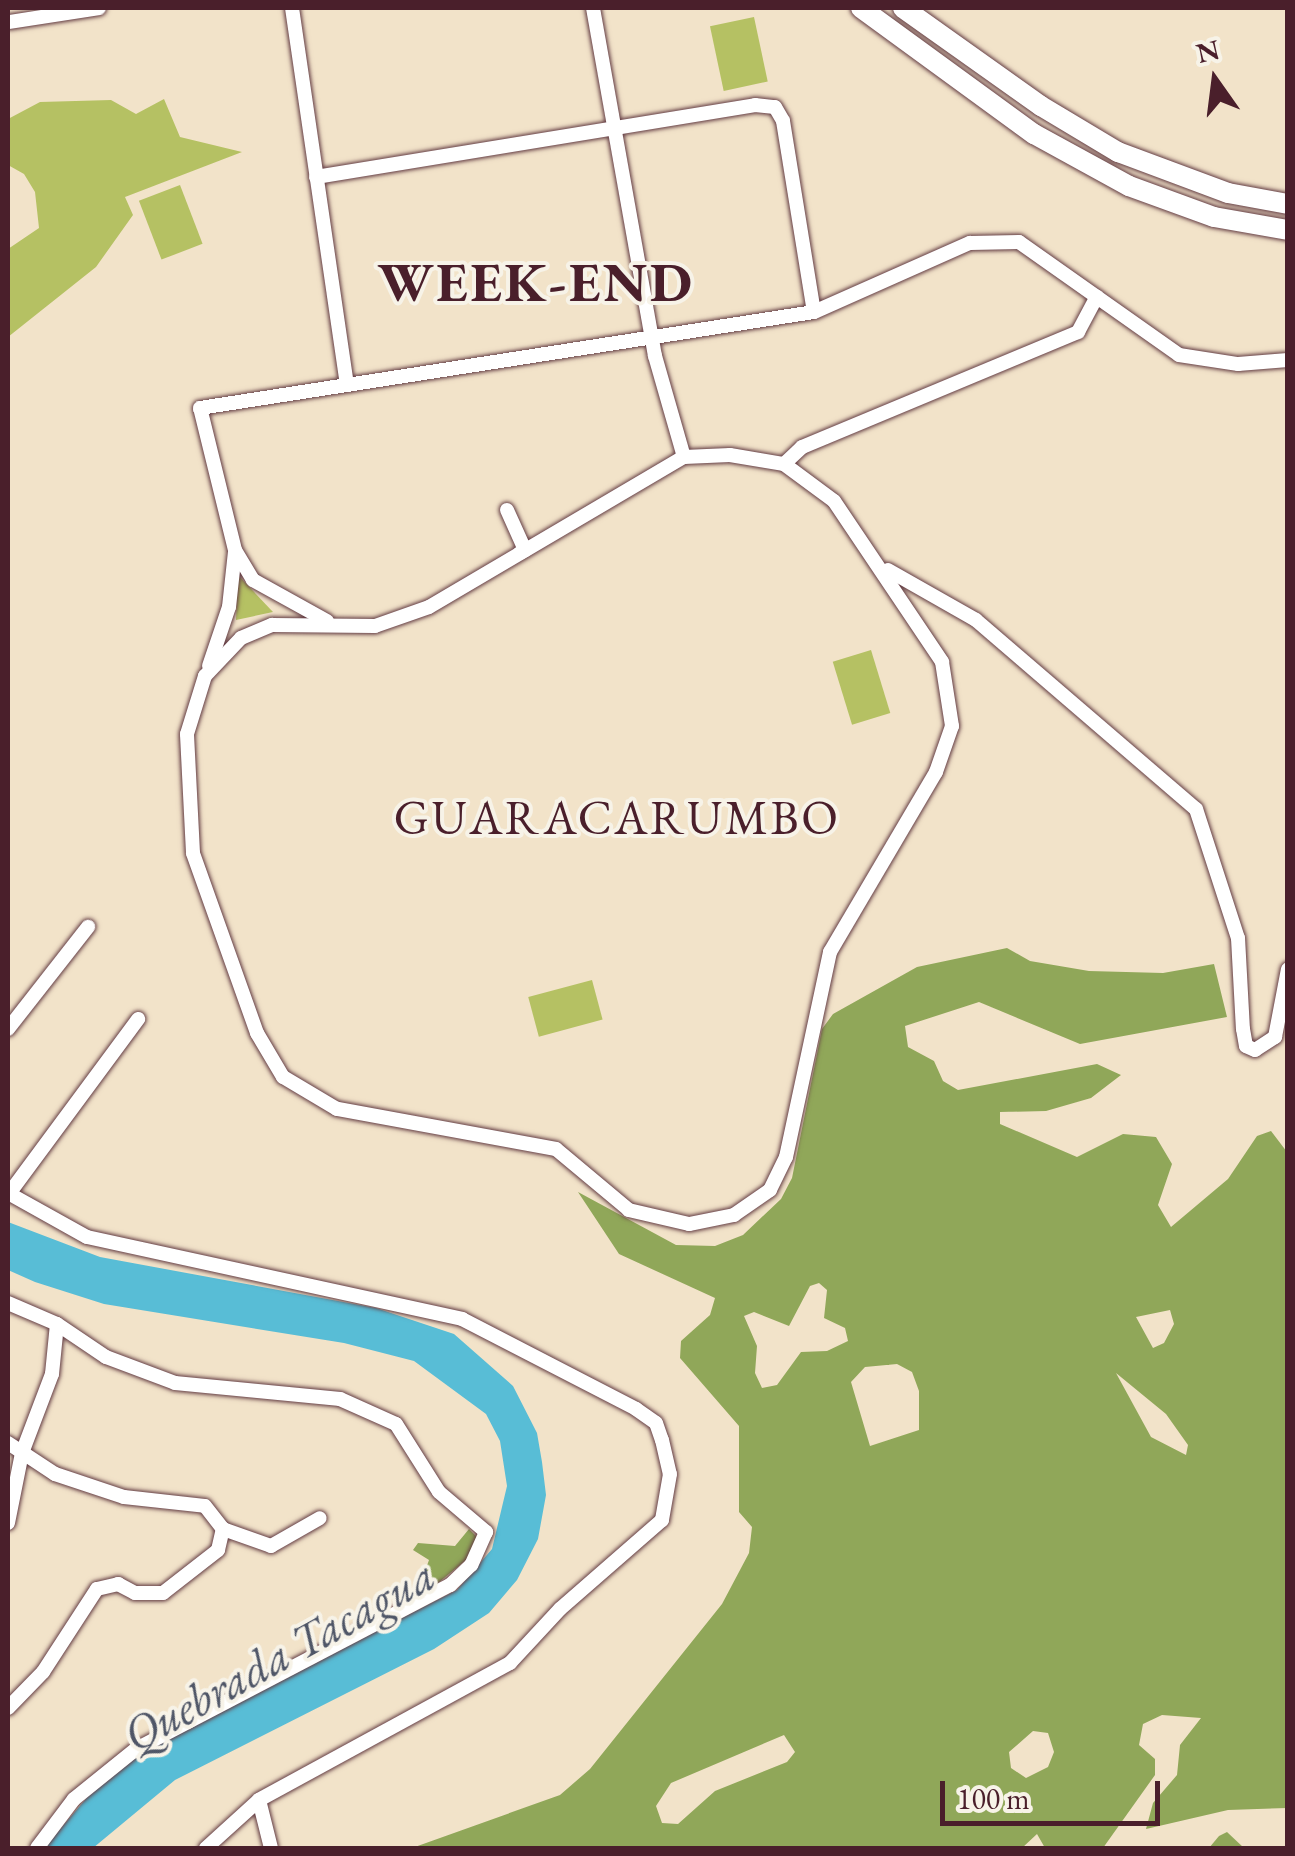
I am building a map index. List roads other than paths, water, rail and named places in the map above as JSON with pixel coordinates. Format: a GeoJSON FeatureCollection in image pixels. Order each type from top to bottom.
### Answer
{"type":"FeatureCollection","features":[{"type":"Feature","properties":{"kind":"main road"},"geometry":{"type":"LineString","coordinates":[[861,8],[1034,134],[1129,186],[1214,218],[1288,230]]}},
{"type":"Feature","properties":{"kind":"main road"},"geometry":{"type":"LineString","coordinates":[[903,8],[1040,106],[1118,152],[1228,193],[1288,204]]}},
{"type":"Feature","properties":{"kind":"street"},"geometry":{"type":"LineString","coordinates":[[9,22],[99,8]]}},
{"type":"Feature","properties":{"kind":"street"},"geometry":{"type":"LineString","coordinates":[[292,8],[346,383]]}},
{"type":"Feature","properties":{"kind":"street"},"geometry":{"type":"LineString","coordinates":[[593,8],[618,129],[651,335],[684,457]]}},
{"type":"Feature","properties":{"kind":"street"},"geometry":{"type":"LineString","coordinates":[[316,177],[774,107],[783,120],[814,312]]}},
{"type":"Feature","properties":{"kind":"street"},"geometry":{"type":"LineString","coordinates":[[332,624],[253,580],[235,550],[200,408],[814,312],[970,243],[1001,240],[1019,242],[1178,355],[1238,364],[1288,360]]}},
{"type":"Feature","properties":{"kind":"street"},"geometry":{"type":"LineString","coordinates":[[784,464],[802,446],[1078,332],[1097,296]]}},
{"type":"Feature","properties":{"kind":"street"},"geometry":{"type":"LineString","coordinates":[[205,676],[241,638],[272,626],[376,626],[429,607],[684,457],[784,464],[834,501],[883,567],[942,662],[952,726],[936,772],[830,952],[786,1158],[770,1190],[734,1215],[688,1224],[629,1210],[556,1149],[337,1109],[283,1077],[256,1033],[192,854],[188,734],[205,676],[230,608],[235,550]]}},
{"type":"Feature","properties":{"kind":"street"},"geometry":{"type":"LineString","coordinates":[[508,510],[525,550]]}},
{"type":"Feature","properties":{"kind":"street"},"geometry":{"type":"LineString","coordinates":[[883,567],[976,620],[1196,809],[1208,831],[1238,938],[1246,1046],[1255,1050],[1276,1037],[1288,969]]}},
{"type":"Feature","properties":{"kind":"street"},"geometry":{"type":"LineString","coordinates":[[8,1029],[88,927]]}},
{"type":"Feature","properties":{"kind":"street"},"geometry":{"type":"LineString","coordinates":[[138,1019],[8,1194],[87,1237],[462,1319],[656,1423],[670,1474],[662,1520],[496,1675],[397,1719],[259,1800],[206,1848]]}},
{"type":"Feature","properties":{"kind":"street"},"geometry":{"type":"LineString","coordinates":[[8,1303],[57,1324],[106,1358],[175,1382],[340,1399],[396,1424],[439,1492],[486,1532],[471,1565],[450,1585],[136,1749],[74,1800],[37,1848]]}},
{"type":"Feature","properties":{"kind":"street"},"geometry":{"type":"LineString","coordinates":[[8,1522],[22,1453],[52,1374],[57,1324]]}},
{"type":"Feature","properties":{"kind":"street"},"geometry":{"type":"LineString","coordinates":[[8,1443],[55,1474],[124,1497],[204,1506],[222,1528],[271,1546],[320,1518]]}},
{"type":"Feature","properties":{"kind":"street"},"geometry":{"type":"LineString","coordinates":[[8,1708],[43,1672],[97,1589],[118,1584],[136,1593],[164,1594],[218,1550],[222,1528]]}},
{"type":"Feature","properties":{"kind":"street"},"geometry":{"type":"LineString","coordinates":[[259,1800],[271,1848]]}},
{"type":"Feature","properties":{"kind":"water"},"geometry":{"type":"Polygon","coordinates":[[[8,1222],[100,1257],[376,1308],[454,1334],[513,1386],[537,1433],[542,1462],[546,1495],[538,1539],[517,1580],[489,1613],[434,1649],[175,1780],[93,1848],[44,1848],[91,1793],[144,1749],[457,1590],[492,1549],[507,1486],[500,1441],[486,1414],[414,1361],[344,1343],[104,1304],[35,1282],[8,1270],[8,1222]]]}},
{"type":"Feature","properties":{"kind":"district","name":"WEEK-END"},"geometry":{"type":"Point","coordinates":[536,282]}},
{"type":"Feature","properties":{"kind":"district","name":"GUARACARUMBO"},"geometry":{"type":"Point","coordinates":[617,818]}},
{"type":"Feature","properties":{"kind":"water label","name":"Quebrada Tacagua"},"geometry":{"type":"Point","coordinates":[279,1655]}}]}
